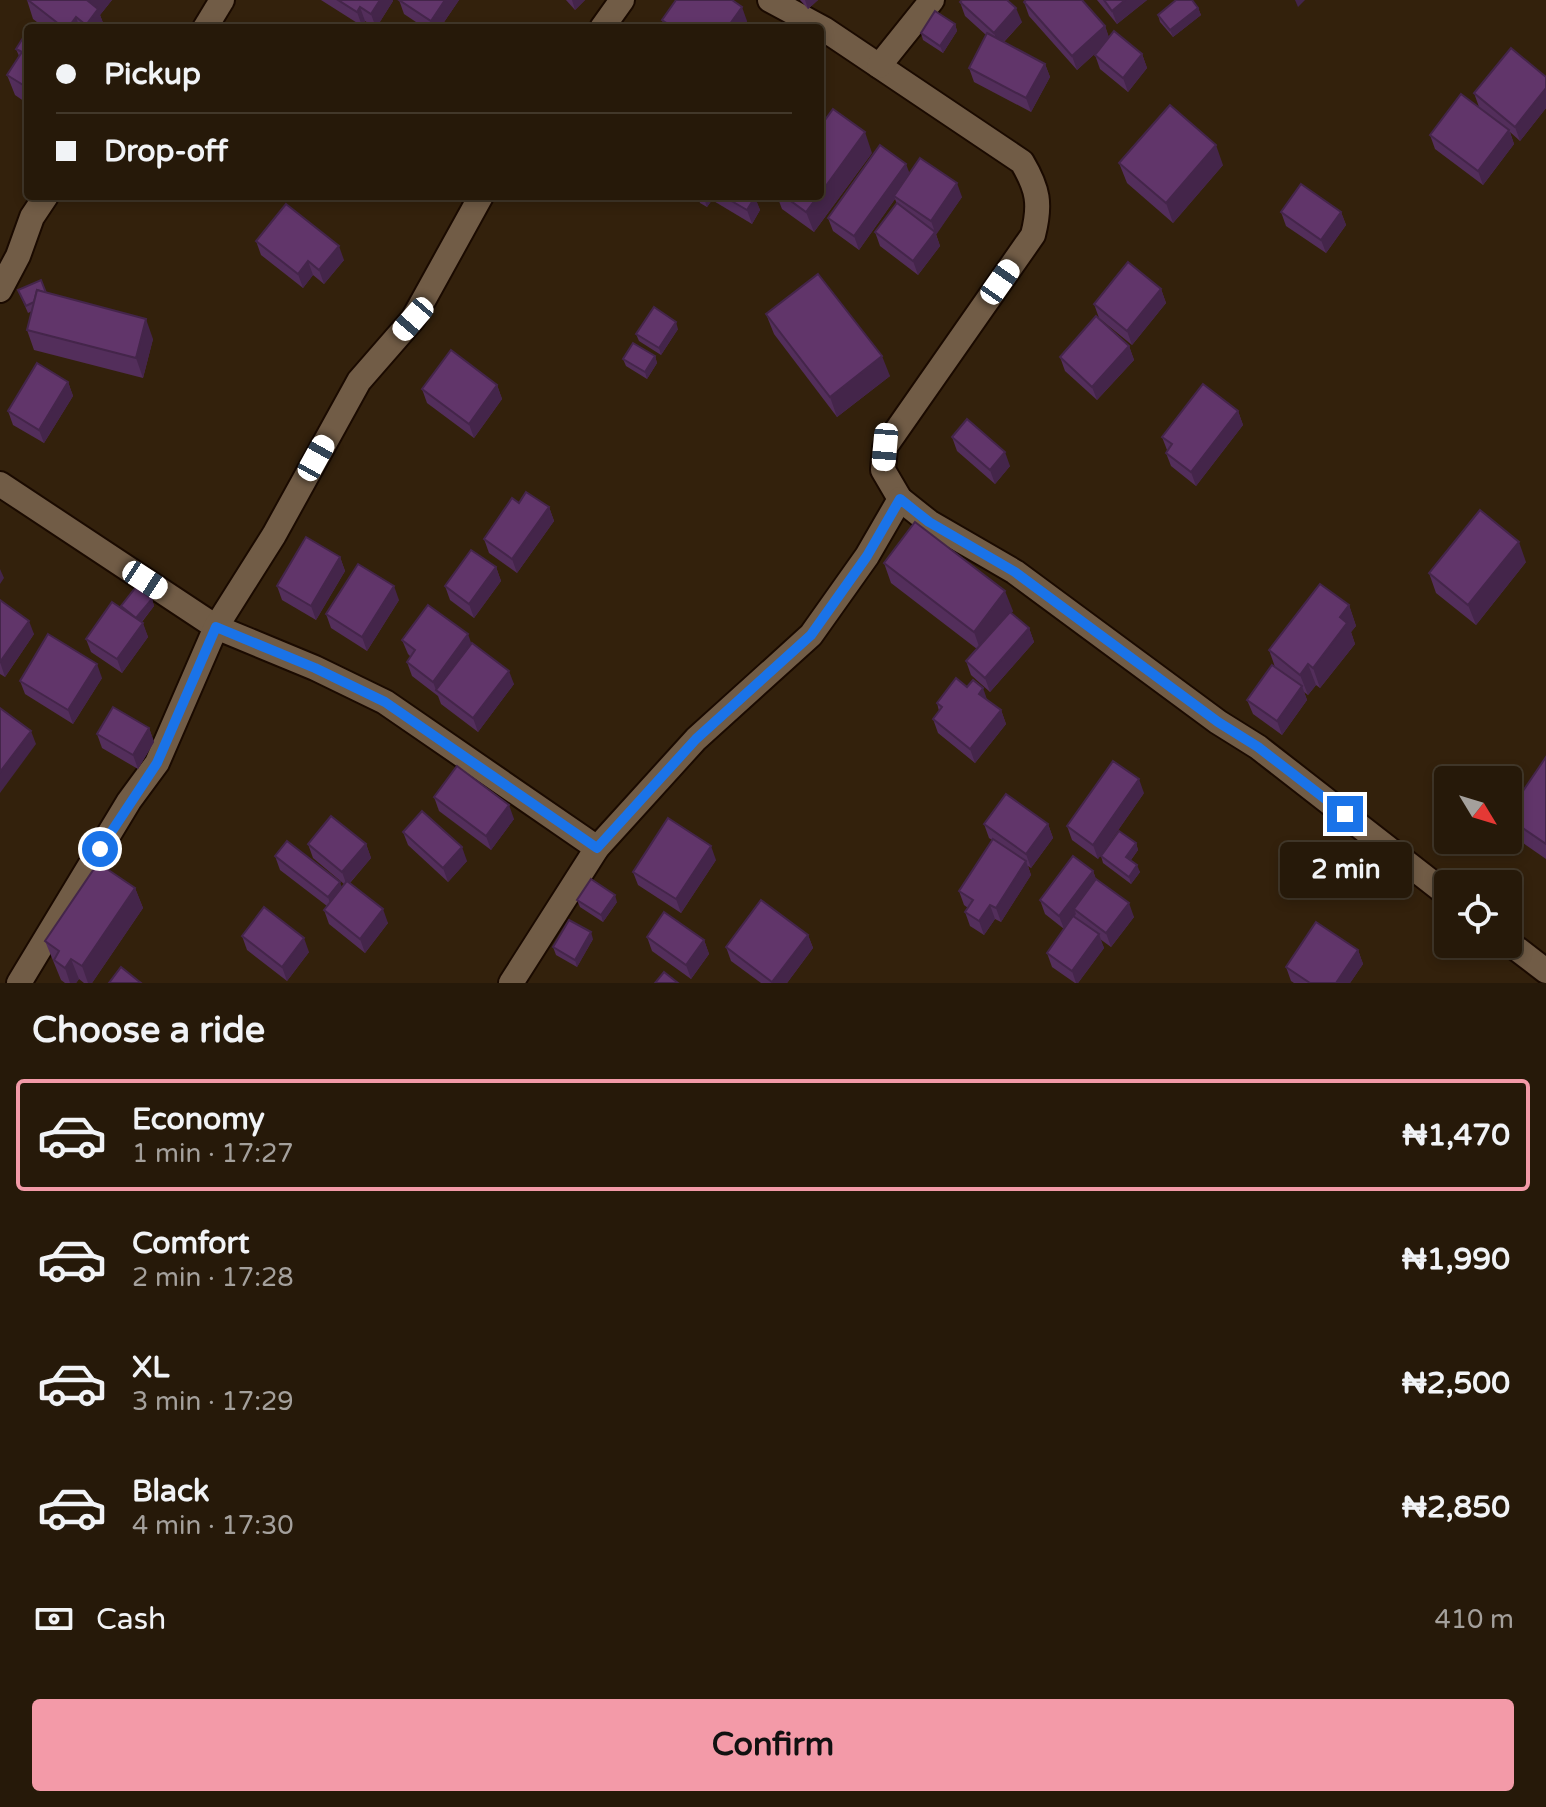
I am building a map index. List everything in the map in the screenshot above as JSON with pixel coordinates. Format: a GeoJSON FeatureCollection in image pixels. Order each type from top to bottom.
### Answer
{"type":"FeatureCollection","features":[{"type":"Feature","properties":{"kind":"street"},"geometry":{"type":"LineString","coordinates":[[207,24],[222,0]]}},
{"type":"Feature","properties":{"kind":"street"},"geometry":{"type":"LineString","coordinates":[[605,24],[622,0]]}},
{"type":"Feature","properties":{"kind":"street"},"geometry":{"type":"LineString","coordinates":[[770,0],[815,24]]}},
{"type":"Feature","properties":{"kind":"street"},"geometry":{"type":"LineString","coordinates":[[879,66],[932,0]]}},
{"type":"Feature","properties":{"kind":"street"},"geometry":{"type":"LineString","coordinates":[[824,29],[1022,162],[1036,185],[1039,214],[1033,235],[885,447],[883,470],[900,499],[929,522],[1015,572],[1218,722],[1258,747],[1434,884]]}},
{"type":"Feature","properties":{"kind":"street"},"geometry":{"type":"LineString","coordinates":[[0,290],[18,256],[32,217],[43,200]]}},
{"type":"Feature","properties":{"kind":"street"},"geometry":{"type":"LineString","coordinates":[[19,983],[129,801],[157,763],[216,627],[274,535],[359,381],[413,319],[479,200]]}},
{"type":"Feature","properties":{"kind":"street"},"geometry":{"type":"LineString","coordinates":[[0,484],[216,627],[315,668],[385,702],[597,848]]}},
{"type":"Feature","properties":{"kind":"street"},"geometry":{"type":"LineString","coordinates":[[511,983],[597,848],[696,739],[811,635],[867,556],[900,499]]}},
{"type":"Feature","properties":{"kind":"street"},"geometry":{"type":"LineString","coordinates":[[1522,953],[1546,971]]}},
{"type":"Feature","properties":{"kind":"building"},"geometry":{"type":"Polygon","coordinates":[[[28,0],[89,0],[98,9],[87,24],[76,17],[71,24],[59,24],[28,0]]]}},
{"type":"Feature","properties":{"kind":"building"},"geometry":{"type":"Polygon","coordinates":[[[338,0],[380,0],[371,14],[360,7],[357,12],[338,0]]]}},
{"type":"Feature","properties":{"kind":"building"},"geometry":{"type":"Polygon","coordinates":[[[399,0],[445,0],[431,21],[399,0]]]}},
{"type":"Feature","properties":{"kind":"building"},"geometry":{"type":"Polygon","coordinates":[[[676,0],[732,0],[742,7],[730,24],[668,24],[662,20],[676,0]]]}},
{"type":"Feature","properties":{"kind":"building"},"geometry":{"type":"Polygon","coordinates":[[[1007,0],[1016,8],[994,33],[960,2],[1007,0]]]}},
{"type":"Feature","properties":{"kind":"building"},"geometry":{"type":"Polygon","coordinates":[[[1082,0],[1105,26],[1072,56],[1024,2],[1082,0]]]}},
{"type":"Feature","properties":{"kind":"building"},"geometry":{"type":"Polygon","coordinates":[[[1104,0],[1125,0],[1112,11],[1104,0]]]}},
{"type":"Feature","properties":{"kind":"building"},"geometry":{"type":"Polygon","coordinates":[[[1176,0],[1192,0],[1198,8],[1170,30],[1158,15],[1176,0]]]}},
{"type":"Feature","properties":{"kind":"building"},"geometry":{"type":"Polygon","coordinates":[[[935,11],[955,24],[940,46],[921,33],[935,11]]]}},
{"type":"Feature","properties":{"kind":"building"},"geometry":{"type":"Polygon","coordinates":[[[1114,31],[1142,54],[1123,78],[1095,55],[1114,31]]]}},
{"type":"Feature","properties":{"kind":"building"},"geometry":{"type":"Polygon","coordinates":[[[987,33],[1045,64],[1026,98],[969,68],[987,33]]]}},
{"type":"Feature","properties":{"kind":"building"},"geometry":{"type":"Polygon","coordinates":[[[24,36],[24,86],[7,75],[22,52],[16,49],[24,36]]]}},
{"type":"Feature","properties":{"kind":"building"},"geometry":{"type":"Polygon","coordinates":[[[1511,48],[1546,77],[1546,88],[1515,127],[1474,93],[1511,48]]]}},
{"type":"Feature","properties":{"kind":"building"},"geometry":{"type":"Polygon","coordinates":[[[1461,94],[1509,130],[1478,171],[1430,135],[1461,94]]]}},
{"type":"Feature","properties":{"kind":"building"},"geometry":{"type":"Polygon","coordinates":[[[1170,105],[1216,145],[1166,203],[1119,163],[1170,105]]]}},
{"type":"Feature","properties":{"kind":"building"},"geometry":{"type":"Polygon","coordinates":[[[833,109],[865,132],[824,188],[824,121],[833,109]]]}},
{"type":"Feature","properties":{"kind":"building"},"geometry":{"type":"Polygon","coordinates":[[[880,145],[906,164],[854,236],[828,218],[880,145]]]}},
{"type":"Feature","properties":{"kind":"building"},"geometry":{"type":"Polygon","coordinates":[[[920,158],[957,183],[931,221],[894,196],[920,158]]]}},
{"type":"Feature","properties":{"kind":"building"},"geometry":{"type":"Polygon","coordinates":[[[1301,184],[1341,212],[1321,240],[1281,212],[1301,184]]]}},
{"type":"Feature","properties":{"kind":"building"},"geometry":{"type":"Polygon","coordinates":[[[730,200],[753,200],[747,210],[730,200]]]}},
{"type":"Feature","properties":{"kind":"building"},"geometry":{"type":"Polygon","coordinates":[[[790,200],[815,200],[806,212],[790,200]]]}},
{"type":"Feature","properties":{"kind":"building"},"geometry":{"type":"Polygon","coordinates":[[[897,203],[935,232],[913,261],[875,232],[897,203]]]}},
{"type":"Feature","properties":{"kind":"building"},"geometry":{"type":"Polygon","coordinates":[[[286,204],[339,246],[319,270],[308,261],[298,274],[256,241],[286,204]]]}},
{"type":"Feature","properties":{"kind":"building"},"geometry":{"type":"Polygon","coordinates":[[[1128,262],[1161,289],[1127,331],[1094,304],[1128,262]]]}},
{"type":"Feature","properties":{"kind":"building"},"geometry":{"type":"Polygon","coordinates":[[[818,274],[882,356],[830,397],[766,314],[818,274]]]}},
{"type":"Feature","properties":{"kind":"building"},"geometry":{"type":"Polygon","coordinates":[[[41,280],[46,293],[37,290],[34,302],[26,306],[18,290],[41,280]]]}},
{"type":"Feature","properties":{"kind":"building"},"geometry":{"type":"Polygon","coordinates":[[[37,290],[146,319],[136,358],[27,330],[37,290]]]}},
{"type":"Feature","properties":{"kind":"building"},"geometry":{"type":"Polygon","coordinates":[[[654,307],[676,322],[659,348],[636,334],[654,307]]]}},
{"type":"Feature","properties":{"kind":"building"},"geometry":{"type":"Polygon","coordinates":[[[1096,316],[1129,346],[1092,387],[1060,357],[1096,316]]]}},
{"type":"Feature","properties":{"kind":"building"},"geometry":{"type":"Polygon","coordinates":[[[633,343],[655,356],[645,372],[623,359],[633,343]]]}},
{"type":"Feature","properties":{"kind":"building"},"geometry":{"type":"Polygon","coordinates":[[[451,350],[497,385],[469,424],[422,389],[451,350]]]}},
{"type":"Feature","properties":{"kind":"building"},"geometry":{"type":"Polygon","coordinates":[[[37,363],[68,382],[39,430],[8,411],[37,363]]]}},
{"type":"Feature","properties":{"kind":"building"},"geometry":{"type":"Polygon","coordinates":[[[1203,384],[1238,411],[1191,472],[1166,453],[1172,444],[1162,437],[1203,384]]]}},
{"type":"Feature","properties":{"kind":"building"},"geometry":{"type":"Polygon","coordinates":[[[967,419],[1005,452],[990,470],[952,437],[967,419]]]}},
{"type":"Feature","properties":{"kind":"building"},"geometry":{"type":"Polygon","coordinates":[[[526,492],[549,507],[512,559],[484,539],[512,498],[519,503],[526,492]]]}},
{"type":"Feature","properties":{"kind":"building"},"geometry":{"type":"Polygon","coordinates":[[[1480,510],[1519,542],[1468,605],[1429,573],[1480,510]]]}},
{"type":"Feature","properties":{"kind":"building"},"geometry":{"type":"Polygon","coordinates":[[[915,522],[1005,591],[974,632],[884,563],[915,522]]]}},
{"type":"Feature","properties":{"kind":"building"},"geometry":{"type":"Polygon","coordinates":[[[306,537],[340,557],[311,606],[277,586],[306,537]]]}},
{"type":"Feature","properties":{"kind":"building"},"geometry":{"type":"Polygon","coordinates":[[[471,550],[496,567],[469,604],[445,586],[471,550]]]}},
{"type":"Feature","properties":{"kind":"building"},"geometry":{"type":"Polygon","coordinates":[[[358,564],[394,586],[362,637],[326,614],[358,564]]]}},
{"type":"Feature","properties":{"kind":"building"},"geometry":{"type":"Polygon","coordinates":[[[1320,584],[1349,605],[1340,617],[1347,623],[1313,668],[1308,664],[1300,675],[1269,650],[1320,584]]]}},
{"type":"Feature","properties":{"kind":"building"},"geometry":{"type":"Polygon","coordinates":[[[136,587],[152,599],[136,618],[121,606],[136,587]]]}},
{"type":"Feature","properties":{"kind":"building"},"geometry":{"type":"Polygon","coordinates":[[[0,600],[29,621],[0,662],[0,600]]]}},
{"type":"Feature","properties":{"kind":"building"},"geometry":{"type":"Polygon","coordinates":[[[112,602],[143,623],[117,659],[86,639],[112,602]]]}},
{"type":"Feature","properties":{"kind":"building"},"geometry":{"type":"Polygon","coordinates":[[[428,605],[468,634],[433,682],[407,662],[415,650],[402,640],[428,605]]]}},
{"type":"Feature","properties":{"kind":"building"},"geometry":{"type":"Polygon","coordinates":[[[1010,612],[1029,628],[985,678],[966,661],[1010,612]]]}},
{"type":"Feature","properties":{"kind":"building"},"geometry":{"type":"Polygon","coordinates":[[[48,634],[97,664],[68,710],[20,681],[48,634]]]}},
{"type":"Feature","properties":{"kind":"building"},"geometry":{"type":"Polygon","coordinates":[[[472,643],[509,671],[473,718],[436,690],[472,643]]]}},
{"type":"Feature","properties":{"kind":"building"},"geometry":{"type":"Polygon","coordinates":[[[1272,665],[1302,686],[1277,721],[1247,700],[1272,665]]]}},
{"type":"Feature","properties":{"kind":"building"},"geometry":{"type":"Polygon","coordinates":[[[956,678],[967,687],[973,680],[983,688],[979,694],[1001,710],[970,749],[933,719],[942,707],[937,703],[956,678]]]}},
{"type":"Feature","properties":{"kind":"building"},"geometry":{"type":"Polygon","coordinates":[[[113,707],[149,728],[133,755],[97,734],[113,707]]]}},
{"type":"Feature","properties":{"kind":"building"},"geometry":{"type":"Polygon","coordinates":[[[0,708],[31,731],[0,772],[0,708]]]}},
{"type":"Feature","properties":{"kind":"building"},"geometry":{"type":"Polygon","coordinates":[[[1546,757],[1546,844],[1522,828],[1522,792],[1546,757]]]}},
{"type":"Feature","properties":{"kind":"building"},"geometry":{"type":"Polygon","coordinates":[[[1113,761],[1139,779],[1093,845],[1067,826],[1113,761]]]}},
{"type":"Feature","properties":{"kind":"building"},"geometry":{"type":"Polygon","coordinates":[[[457,766],[509,805],[486,836],[434,797],[457,766]]]}},
{"type":"Feature","properties":{"kind":"building"},"geometry":{"type":"Polygon","coordinates":[[[1006,794],[1048,824],[1026,854],[984,824],[1006,794]]]}},
{"type":"Feature","properties":{"kind":"building"},"geometry":{"type":"Polygon","coordinates":[[[422,811],[462,847],[443,868],[403,832],[422,811]]]}},
{"type":"Feature","properties":{"kind":"building"},"geometry":{"type":"Polygon","coordinates":[[[331,816],[366,844],[342,872],[308,844],[331,816]]]}},
{"type":"Feature","properties":{"kind":"building"},"geometry":{"type":"Polygon","coordinates":[[[668,818],[711,846],[676,899],[633,872],[668,818]]]}},
{"type":"Feature","properties":{"kind":"building"},"geometry":{"type":"Polygon","coordinates":[[[1119,831],[1136,843],[1126,857],[1137,865],[1129,877],[1101,856],[1119,831]]]}},
{"type":"Feature","properties":{"kind":"building"},"geometry":{"type":"Polygon","coordinates":[[[993,839],[1026,861],[996,908],[990,905],[979,921],[965,912],[973,900],[959,891],[993,839]]]}},
{"type":"Feature","properties":{"kind":"building"},"geometry":{"type":"Polygon","coordinates":[[[287,841],[340,882],[328,897],[275,856],[287,841]]]}},
{"type":"Feature","properties":{"kind":"building"},"geometry":{"type":"Polygon","coordinates":[[[1073,856],[1093,871],[1059,916],[1040,900],[1073,856]]]}},
{"type":"Feature","properties":{"kind":"building"},"geometry":{"type":"Polygon","coordinates":[[[98,863],[135,888],[82,966],[71,959],[65,968],[54,960],[59,951],[45,941],[98,863]]]}},
{"type":"Feature","properties":{"kind":"building"},"geometry":{"type":"Polygon","coordinates":[[[591,879],[615,895],[601,915],[577,900],[591,879]]]}},
{"type":"Feature","properties":{"kind":"building"},"geometry":{"type":"Polygon","coordinates":[[[1096,879],[1129,903],[1106,933],[1074,909],[1096,879]]]}},
{"type":"Feature","properties":{"kind":"building"},"geometry":{"type":"Polygon","coordinates":[[[347,881],[383,909],[360,939],[324,910],[347,881]]]}},
{"type":"Feature","properties":{"kind":"building"},"geometry":{"type":"Polygon","coordinates":[[[761,900],[808,935],[772,982],[726,947],[761,900]]]}},
{"type":"Feature","properties":{"kind":"building"},"geometry":{"type":"Polygon","coordinates":[[[264,907],[304,938],[282,967],[242,936],[264,907]]]}},
{"type":"Feature","properties":{"kind":"building"},"geometry":{"type":"Polygon","coordinates":[[[664,912],[704,940],[686,965],[647,937],[664,912]]]}},
{"type":"Feature","properties":{"kind":"building"},"geometry":{"type":"Polygon","coordinates":[[[1073,916],[1099,934],[1072,971],[1047,953],[1073,916]]]}},
{"type":"Feature","properties":{"kind":"building"},"geometry":{"type":"Polygon","coordinates":[[[569,920],[591,932],[575,960],[553,947],[569,920]]]}},
{"type":"Feature","properties":{"kind":"building"},"geometry":{"type":"Polygon","coordinates":[[[1316,922],[1358,950],[1336,983],[1310,983],[1286,967],[1316,922]]]}},
{"type":"Feature","properties":{"kind":"building"},"geometry":{"type":"Polygon","coordinates":[[[121,967],[141,983],[109,983],[121,967]]]}},
{"type":"Feature","properties":{"kind":"building"},"geometry":{"type":"Polygon","coordinates":[[[664,972],[678,983],[655,983],[664,972]]]}},
{"type":"Feature","properties":{"kind":"route"},"geometry":{"type":"LineString","coordinates":[[100,849],[157,763],[216,627],[315,668],[385,702],[597,848],[696,739],[811,635],[867,556],[900,499],[929,522],[1015,572],[1218,722],[1258,747],[1345,814]]}}]}
